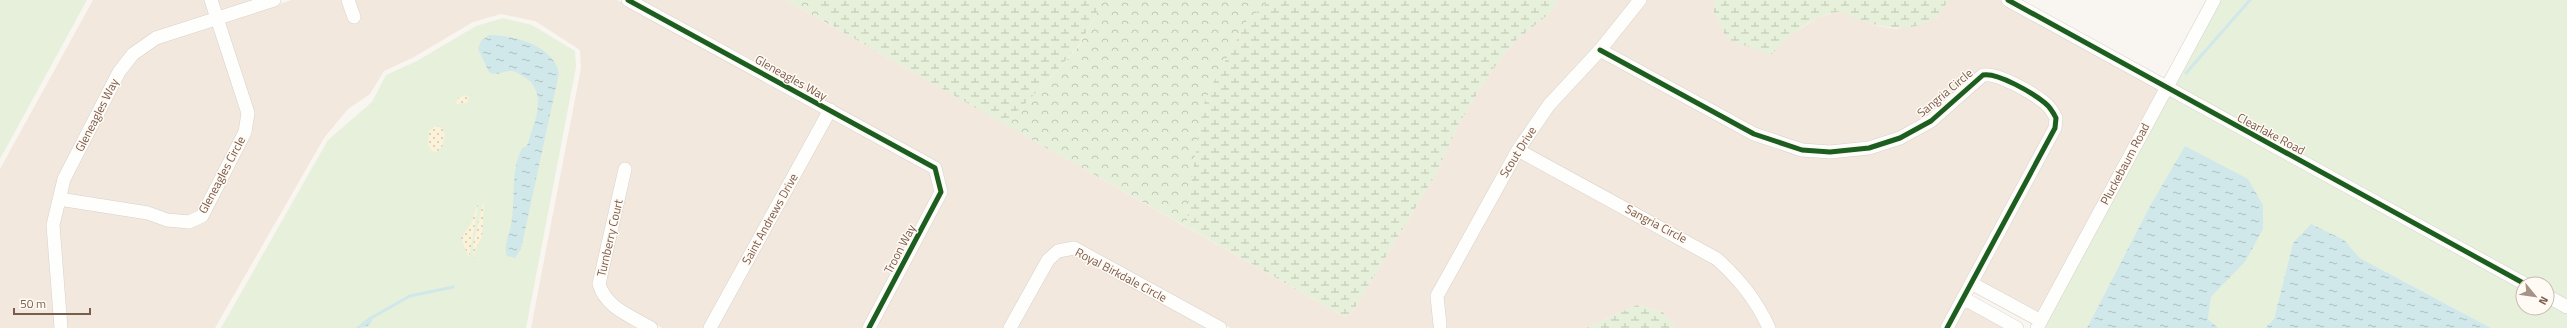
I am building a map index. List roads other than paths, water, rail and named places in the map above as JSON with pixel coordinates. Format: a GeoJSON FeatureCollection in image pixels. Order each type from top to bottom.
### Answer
{"type":"FeatureCollection","features":[{"type":"Feature","properties":{"kind":"street","name":"Gleneagles Circle"},"geometry":{"type":"LineString","coordinates":[[59,199],[148,213],[167,220],[190,222],[202,216],[245,132],[248,113],[210,0]]}},
{"type":"Feature","properties":{"kind":"street","name":"Gleneagles Way"},"geometry":{"type":"LineString","coordinates":[[61,328],[53,225],[64,179],[119,72],[133,54],[156,38],[274,0]]}},
{"type":"Feature","properties":{"kind":"street"},"geometry":{"type":"LineString","coordinates":[[348,0],[354,17]]}},
{"type":"Feature","properties":{"kind":"street","name":"Gleneagles Way"},"geometry":{"type":"LineString","coordinates":[[628,0],[934,168],[939,178]]}},
{"type":"Feature","properties":{"kind":"street","name":"Scout Drive"},"geometry":{"type":"LineString","coordinates":[[1440,325],[1437,296],[1518,150],[1549,105],[1600,50],[1640,0]]}},
{"type":"Feature","properties":{"kind":"street","name":"Clearlake Road"},"geometry":{"type":"LineString","coordinates":[[2008,0],[2515,279]]}},
{"type":"Feature","properties":{"kind":"street","name":"Pluckebaum Road"},"geometry":{"type":"LineString","coordinates":[[2039,324],[2214,0]]}},
{"type":"Feature","properties":{"kind":"street","name":"Sangria Circle"},"geometry":{"type":"LineString","coordinates":[[1600,50],[1754,134],[1802,150],[1830,152],[1869,148],[1900,138],[1931,121],[1983,75],[1990,74],[2000,77],[2044,102],[2056,118],[2055,128],[1947,328]]}},
{"type":"Feature","properties":{"kind":"street","name":"Saint Andrews Drive"},"geometry":{"type":"LineString","coordinates":[[710,328],[830,110]]}},
{"type":"Feature","properties":{"kind":"street","name":"Sangria Circle"},"geometry":{"type":"LineString","coordinates":[[1518,150],[1717,259],[1741,281],[1760,308],[1768,328]]}},
{"type":"Feature","properties":{"kind":"street","name":"Turnberry Court"},"geometry":{"type":"LineString","coordinates":[[625,169],[599,284],[602,294],[609,303],[651,328]]}},
{"type":"Feature","properties":{"kind":"street","name":"Troon Way"},"geometry":{"type":"LineString","coordinates":[[869,328],[942,192],[939,178]]}},
{"type":"Feature","properties":{"kind":"street","name":"Royal Birkdale Circle"},"geometry":{"type":"LineString","coordinates":[[1010,328],[1048,260],[1058,251],[1074,248],[1220,328]]}},
{"type":"Feature","properties":{"kind":"street"},"geometry":{"type":"LineString","coordinates":[[1971,283],[2039,324]]}},
{"type":"Feature","properties":{"kind":"street"},"geometry":{"type":"LineString","coordinates":[[1963,298],[2017,328]]}},
{"type":"Feature","properties":{"kind":"street"},"geometry":{"type":"LineString","coordinates":[[2555,300],[2567,307]]}},
{"type":"Feature","properties":{"kind":"water"},"geometry":{"type":"Polygon","coordinates":[[[489,35],[509,37],[541,49],[549,55],[555,63],[559,73],[521,249],[515,258],[507,256],[506,249],[511,225],[516,167],[522,148],[527,146],[535,120],[538,101],[537,93],[533,85],[520,74],[512,71],[497,74],[489,72],[478,49],[481,41],[489,35]]]}},
{"type":"Feature","properties":{"kind":"water"},"geometry":{"type":"Polygon","coordinates":[[[2185,146],[2248,179],[2263,205],[2263,229],[2245,262],[2211,297],[2208,319],[2218,328],[2087,328],[2150,206],[2185,146]]]}},
{"type":"Feature","properties":{"kind":"water"},"geometry":{"type":"Polygon","coordinates":[[[2311,224],[2344,240],[2360,258],[2491,328],[2265,328],[2274,319],[2293,243],[2311,224]]]}},
{"type":"Feature","properties":{"kind":"water"},"geometry":{"type":"Polygon","coordinates":[[[369,317],[372,320],[368,326],[356,328],[369,317]]]}},
{"type":"Feature","properties":{"kind":"waterway"},"geometry":{"type":"LineString","coordinates":[[2186,73],[2250,0]]}},
{"type":"Feature","properties":{"kind":"waterway"},"geometry":{"type":"LineString","coordinates":[[371,318],[410,296],[453,287]]}}]}
